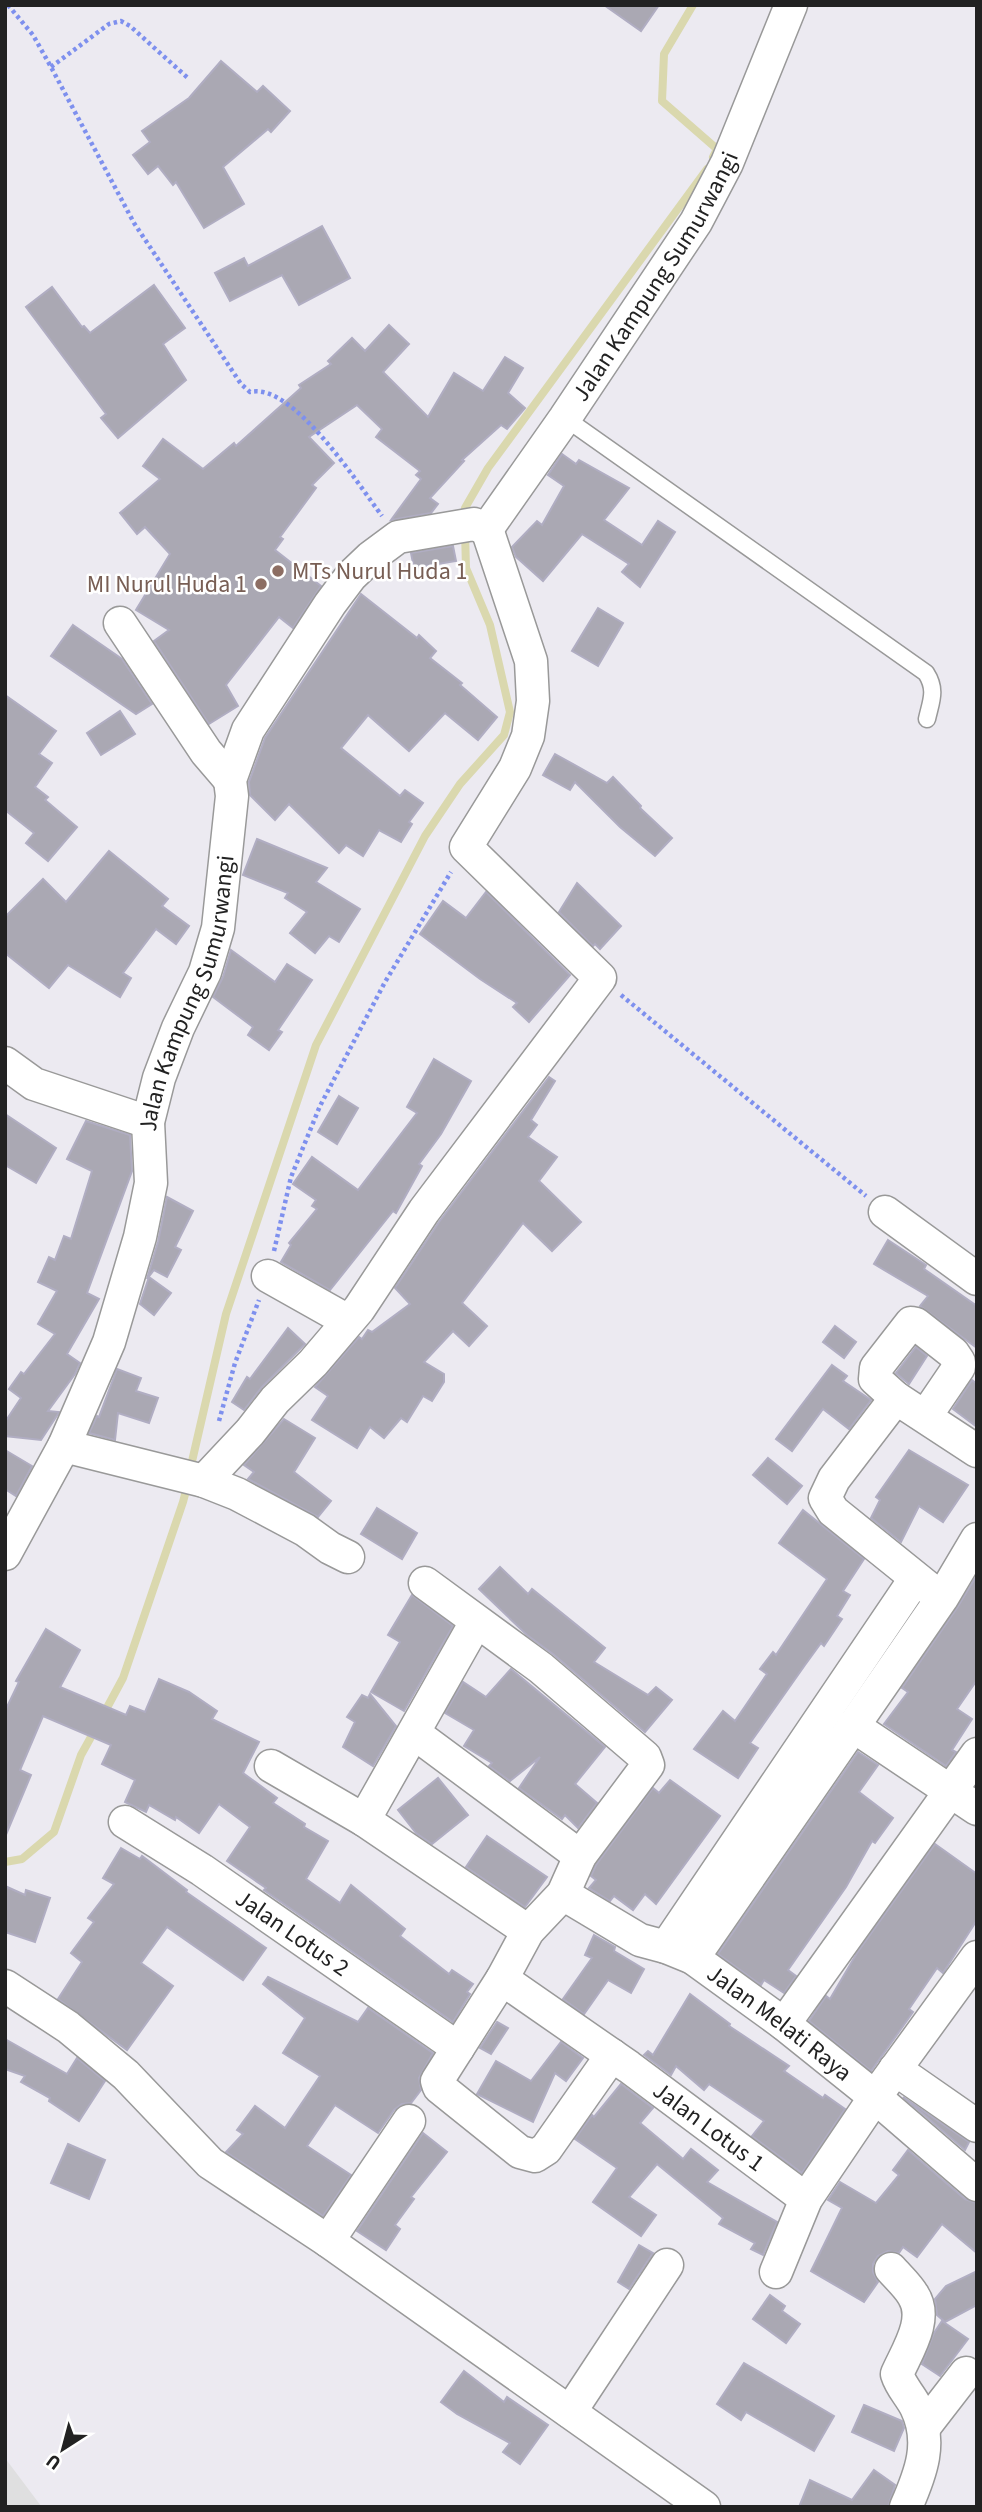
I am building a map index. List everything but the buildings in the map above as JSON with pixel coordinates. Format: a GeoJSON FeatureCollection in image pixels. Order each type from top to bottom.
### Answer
{"type":"FeatureCollection","features":[{"type":"Feature","properties":{"kind":"street","name":"Jalan Kampung Sumurwangi"},"geometry":{"type":"LineString","coordinates":[[7,1546],[64,1446],[109,1342],[140,1237],[151,1184],[148,1122],[159,1078],[178,1028],[205,972],[218,928],[232,796],[230,780],[254,721],[330,604],[351,576],[371,556],[398,537],[441,529],[481,526],[565,418],[713,191],[791,5]]}},
{"type":"Feature","properties":{"kind":"street"},"geometry":{"type":"LineString","coordinates":[[191,1478],[250,1432],[275,1400],[313,1363],[359,1309],[424,1211],[600,978],[466,847],[515,768],[528,736],[533,701],[531,661],[481,526]]}},
{"type":"Feature","properties":{"kind":"street"},"geometry":{"type":"LineString","coordinates":[[120,623],[205,752],[230,780]]}},
{"type":"Feature","properties":{"kind":"street"},"geometry":{"type":"LineString","coordinates":[[5,1063],[34,1084],[148,1122]]}},
{"type":"Feature","properties":{"kind":"street"},"geometry":{"type":"LineString","coordinates":[[886,1212],[977,1279]]}},
{"type":"Feature","properties":{"kind":"street"},"geometry":{"type":"LineString","coordinates":[[268,1276],[348,1321]]}},
{"type":"Feature","properties":{"kind":"street"},"geometry":{"type":"LineString","coordinates":[[925,1417],[959,1367],[959,1362],[953,1353],[916,1324],[908,1325],[874,1373],[875,1379],[896,1398],[925,1417],[977,1451]]}},
{"type":"Feature","properties":{"kind":"street"},"geometry":{"type":"LineString","coordinates":[[896,1398],[834,1479],[825,1498],[833,1511],[942,1598]]}},
{"type":"Feature","properties":{"kind":"street"},"geometry":{"type":"LineString","coordinates":[[64,1446],[191,1478],[237,1494],[348,1557]]}},
{"type":"Feature","properties":{"kind":"street"},"geometry":{"type":"LineString","coordinates":[[680,1952],[814,1783],[942,1598],[977,1539]]}},
{"type":"Feature","properties":{"kind":"street"},"geometry":{"type":"LineString","coordinates":[[680,1952],[789,1765],[915,1578]]}},
{"type":"Feature","properties":{"kind":"street"},"geometry":{"type":"LineString","coordinates":[[425,1583],[541,1668],[647,1760],[648,1765],[580,1856],[563,1894],[527,1931],[502,1979],[437,2081],[439,2087],[520,2152],[535,2156],[546,2148],[612,2055]]}},
{"type":"Feature","properties":{"kind":"street"},"geometry":{"type":"LineString","coordinates":[[364,1820],[476,1622]]}},
{"type":"Feature","properties":{"kind":"street"},"geometry":{"type":"LineString","coordinates":[[853,1726],[977,1809]]}},
{"type":"Feature","properties":{"kind":"street"},"geometry":{"type":"LineString","coordinates":[[414,1733],[580,1856]]}},
{"type":"Feature","properties":{"kind":"street"},"geometry":{"type":"LineString","coordinates":[[784,2024],[977,1754]]}},
{"type":"Feature","properties":{"kind":"street"},"geometry":{"type":"LineString","coordinates":[[789,1765],[814,1783]]}},
{"type":"Feature","properties":{"kind":"street"},"geometry":{"type":"LineString","coordinates":[[271,1766],[364,1820],[527,1931]]}},
{"type":"Feature","properties":{"kind":"street","name":"Jalan Lotus 2"},"geometry":{"type":"LineString","coordinates":[[125,1822],[202,1870],[458,2048]]}},
{"type":"Feature","properties":{"kind":"street","name":"Jalan Melati Raya"},"geometry":{"type":"LineString","coordinates":[[563,1894],[640,1940],[680,1952],[784,2024],[875,2097],[977,2185]]}},
{"type":"Feature","properties":{"kind":"street"},"geometry":{"type":"LineString","coordinates":[[776,2272],[806,2199],[875,2097],[977,1957]]}},
{"type":"Feature","properties":{"kind":"street","name":"Jalan Lotus 1"},"geometry":{"type":"LineString","coordinates":[[502,1979],[612,2055],[806,2199]]}},
{"type":"Feature","properties":{"kind":"street"},"geometry":{"type":"LineString","coordinates":[[5,1986],[68,2027],[126,2075],[210,2163],[328,2241],[570,2413],[684,2501]]}},
{"type":"Feature","properties":{"kind":"street"},"geometry":{"type":"LineString","coordinates":[[895,2069],[977,2126]]}},
{"type":"Feature","properties":{"kind":"street"},"geometry":{"type":"LineString","coordinates":[[328,2241],[409,2122]]}},
{"type":"Feature","properties":{"kind":"street"},"geometry":{"type":"LineString","coordinates":[[570,2413],[667,2264]]}},
{"type":"Feature","properties":{"kind":"street"},"geometry":{"type":"LineString","coordinates":[[891,2269],[914,2295],[919,2308],[914,2333],[897,2374],[925,2426],[923,2460],[906,2507]]}},
{"type":"Feature","properties":{"kind":"street"},"geometry":{"type":"LineString","coordinates":[[925,2426],[966,2373]]}},
{"type":"Feature","properties":{"kind":"lane"},"geometry":{"type":"LineString","coordinates":[[565,418],[926,673],[934,692],[927,719]]}},
{"type":"Feature","properties":{"kind":"path"},"geometry":{"type":"LineString","coordinates":[[8,5],[33,35],[134,223],[241,384],[250,392],[260,390],[290,405],[312,424],[398,537]]}},
{"type":"Feature","properties":{"kind":"path"},"geometry":{"type":"LineString","coordinates":[[51,67],[109,24],[121,22],[130,26],[188,79]]}},
{"type":"Feature","properties":{"kind":"path"},"geometry":{"type":"LineString","coordinates":[[218,1428],[234,1363],[268,1276],[291,1177],[320,1106],[385,982],[466,847]]}},
{"type":"Feature","properties":{"kind":"path"},"geometry":{"type":"LineString","coordinates":[[600,978],[886,1212]]}},
{"type":"Feature","properties":{"kind":"shaded area"},"geometry":{"type":"Polygon","coordinates":[[[5,2458],[41,2506],[42,2507],[5,2507],[5,2458]]]}},
{"type":"Feature","properties":{"kind":"waterway"},"geometry":{"type":"LineString","coordinates":[[693,5],[664,54],[662,101],[717,149],[713,157]]}},
{"type":"Feature","properties":{"kind":"waterway"},"geometry":{"type":"LineString","coordinates":[[465,519],[465,508],[488,468],[707,169]]}},
{"type":"Feature","properties":{"kind":"waterway"},"geometry":{"type":"LineString","coordinates":[[190,1470],[226,1314],[316,1045],[425,836],[460,784],[504,735],[510,712],[490,625],[466,568],[465,532]]}},
{"type":"Feature","properties":{"kind":"waterway"},"geometry":{"type":"LineString","coordinates":[[102,1717],[123,1678],[188,1483]]}},
{"type":"Feature","properties":{"kind":"waterway"},"geometry":{"type":"LineString","coordinates":[[5,1862],[22,1859],[54,1832],[81,1755],[96,1728]]}},
{"type":"Feature","properties":{"kind":"place","name":"MTs Nurul Huda 1"},"geometry":{"type":"Point","coordinates":[278,571]}},
{"type":"Feature","properties":{"kind":"place","name":"MI Nurul Huda 1"},"geometry":{"type":"Point","coordinates":[261,584]}}]}
